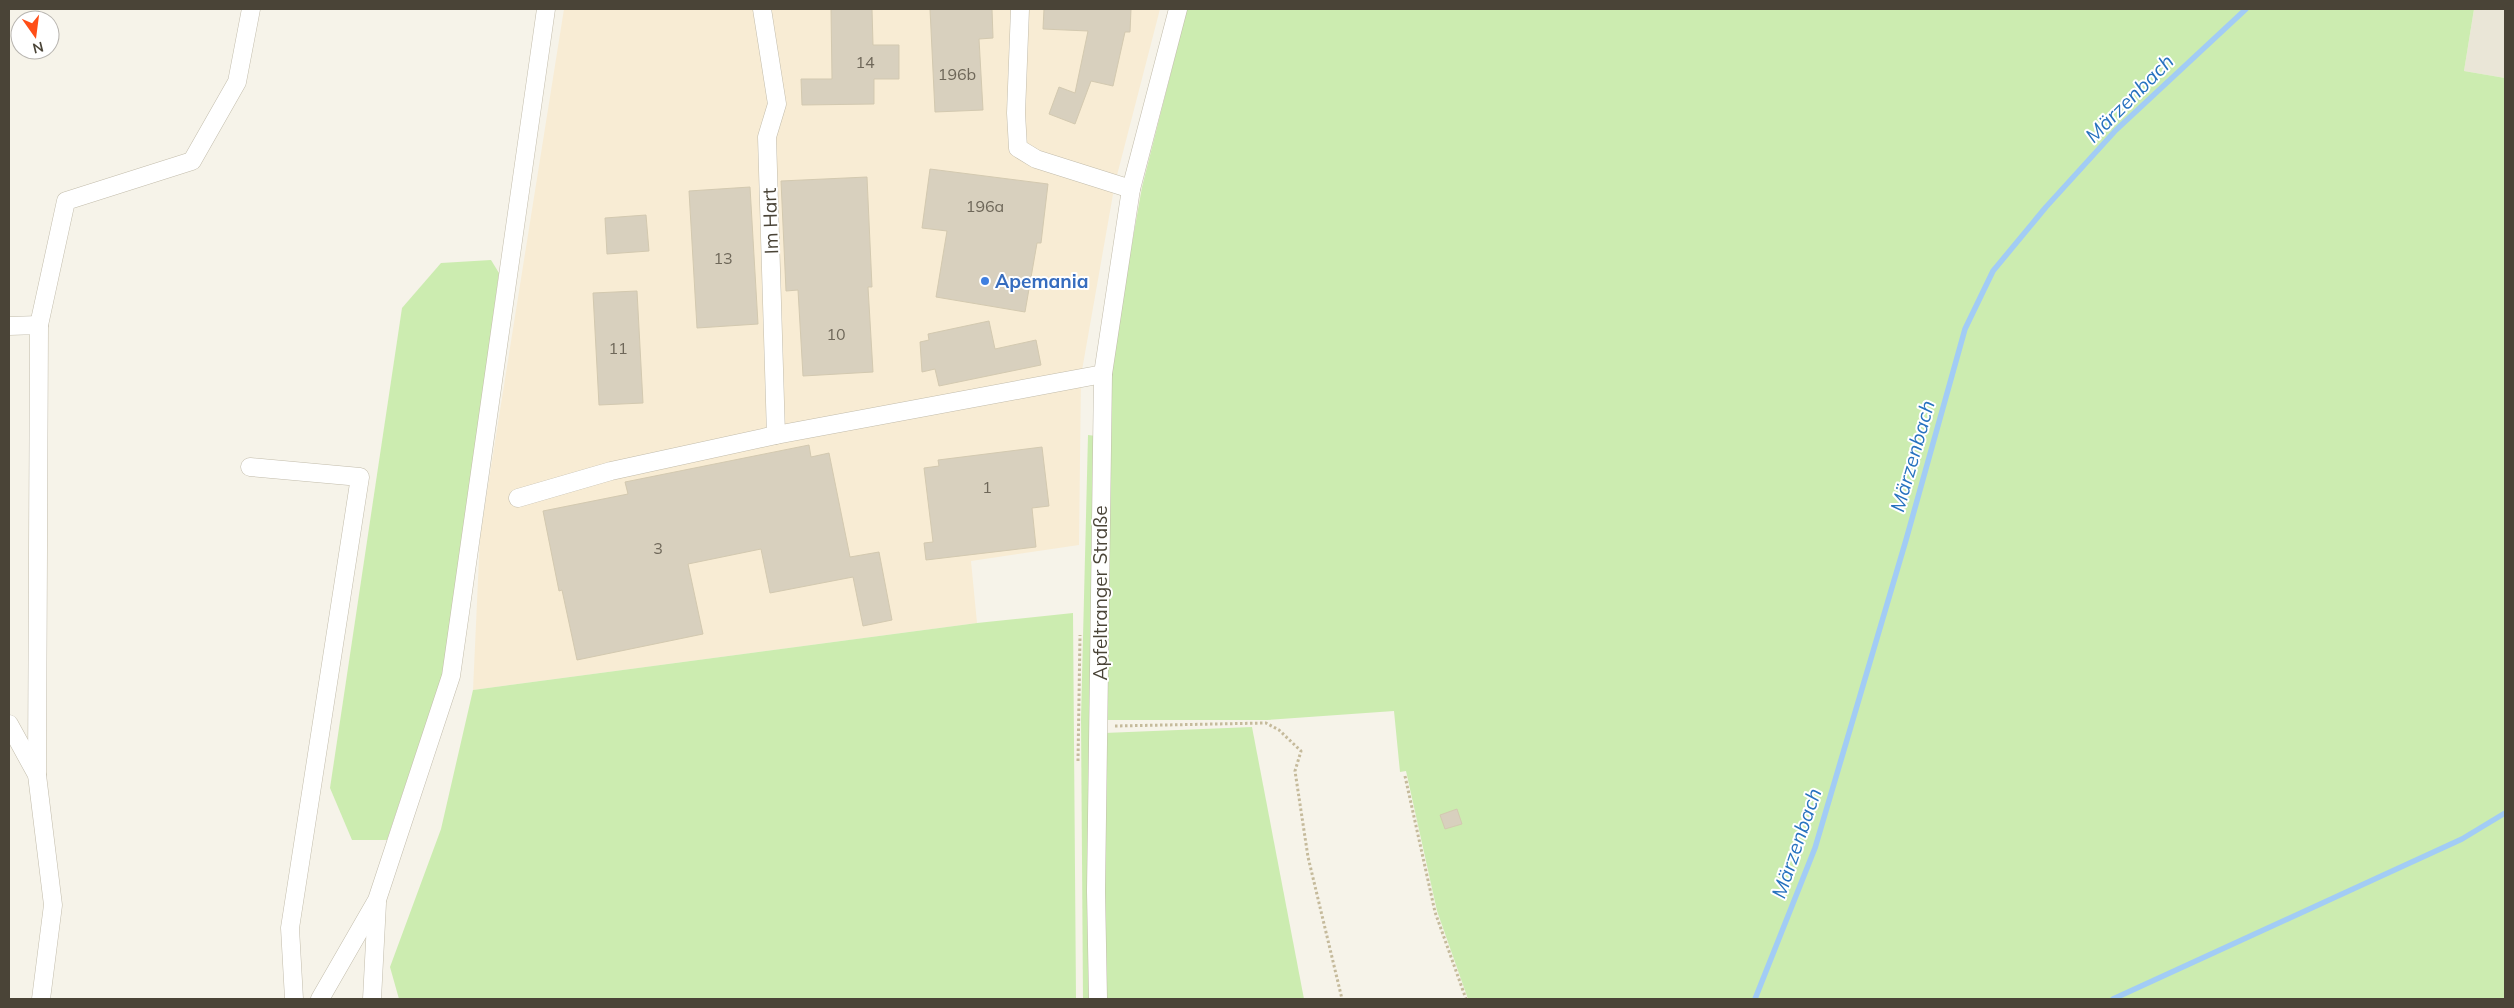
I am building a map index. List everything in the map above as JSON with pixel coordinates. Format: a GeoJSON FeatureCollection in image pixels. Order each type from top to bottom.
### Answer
{"type":"FeatureCollection","features":[{"type":"Feature","properties":{"kind":"street"},"geometry":{"type":"LineString","coordinates":[[41,999],[53,905],[37,775],[40,325],[66,201],[192,162],[237,82],[251,9]]}},
{"type":"Feature","properties":{"kind":"street"},"geometry":{"type":"LineString","coordinates":[[320,999],[377,900],[451,676],[545,16],[531,9]]}},
{"type":"Feature","properties":{"kind":"street","name":"Im Hart"},"geometry":{"type":"LineString","coordinates":[[762,9],[777,104],[767,136],[776,435]]}},
{"type":"Feature","properties":{"kind":"street"},"geometry":{"type":"LineString","coordinates":[[1020,9],[1016,113],[1018,148],[1036,159],[1131,189]]}},
{"type":"Feature","properties":{"kind":"street","name":"Apfeltranger Straße"},"geometry":{"type":"LineString","coordinates":[[1098,999],[1096,891],[1103,374],[1131,189],[1178,9]]}},
{"type":"Feature","properties":{"kind":"street"},"geometry":{"type":"LineString","coordinates":[[9,326],[40,325]]}},
{"type":"Feature","properties":{"kind":"street"},"geometry":{"type":"LineString","coordinates":[[518,498],[611,471],[776,435],[1103,374]]}},
{"type":"Feature","properties":{"kind":"street"},"geometry":{"type":"LineString","coordinates":[[250,467],[360,477],[290,928],[294,999]]}},
{"type":"Feature","properties":{"kind":"street"},"geometry":{"type":"LineString","coordinates":[[9,724],[37,775]]}},
{"type":"Feature","properties":{"kind":"street"},"geometry":{"type":"LineString","coordinates":[[372,999],[377,900]]}},
{"type":"Feature","properties":{"kind":"path"},"geometry":{"type":"LineString","coordinates":[[1099,726],[1266,723],[1279,730],[1301,751],[1295,771],[1308,857],[1342,999]]}},
{"type":"Feature","properties":{"kind":"path"},"geometry":{"type":"LineString","coordinates":[[1405,776],[1435,912],[1466,999]]}},
{"type":"Feature","properties":{"kind":"shaded area"},"geometry":{"type":"Polygon","coordinates":[[[564,9],[1160,9],[1115,183],[1081,376],[1079,545],[971,561],[977,623],[473,690],[480,536],[564,9]]]}},
{"type":"Feature","properties":{"kind":"shaded area"},"geometry":{"type":"Polygon","coordinates":[[[2474,9],[2505,9],[2505,78],[2464,71],[2474,9]]]}},
{"type":"Feature","properties":{"kind":"green space"},"geometry":{"type":"Polygon","coordinates":[[[1187,9],[2474,9],[2464,71],[2505,78],[2505,999],[1468,999],[1437,911],[1406,771],[1400,772],[1394,711],[1267,720],[1107,720],[1109,374],[1142,187],[1187,9]]]}},
{"type":"Feature","properties":{"kind":"green space"},"geometry":{"type":"Polygon","coordinates":[[[491,260],[499,273],[446,663],[387,840],[352,840],[330,788],[402,308],[441,263],[491,260]]]}},
{"type":"Feature","properties":{"kind":"green space"},"geometry":{"type":"Polygon","coordinates":[[[1088,435],[1096,436],[1093,999],[1083,999],[1081,719],[1088,435]]]}},
{"type":"Feature","properties":{"kind":"green space"},"geometry":{"type":"Polygon","coordinates":[[[1073,613],[1076,999],[399,999],[390,967],[441,829],[473,690],[977,623],[1073,613]]]}},
{"type":"Feature","properties":{"kind":"green space"},"geometry":{"type":"Polygon","coordinates":[[[1252,727],[1304,999],[1105,999],[1104,733],[1252,727]]]}},
{"type":"Feature","properties":{"kind":"building"},"geometry":{"type":"Polygon","coordinates":[[[831,9],[872,9],[873,45],[899,45],[899,79],[874,79],[874,104],[802,105],[801,79],[832,79],[831,9]]]}},
{"type":"Feature","properties":{"kind":"building"},"geometry":{"type":"Polygon","coordinates":[[[930,9],[992,9],[993,38],[979,39],[983,110],[935,112],[930,9]]]}},
{"type":"Feature","properties":{"kind":"building"},"geometry":{"type":"Polygon","coordinates":[[[1044,9],[1131,9],[1130,32],[1125,32],[1113,86],[1091,81],[1075,124],[1049,114],[1059,87],[1075,93],[1088,31],[1043,29],[1044,9]]]}},
{"type":"Feature","properties":{"kind":"building"},"geometry":{"type":"Polygon","coordinates":[[[930,169],[1048,184],[1041,243],[1037,243],[1025,312],[936,297],[947,231],[922,228],[930,169]]]}},
{"type":"Feature","properties":{"kind":"building"},"geometry":{"type":"Polygon","coordinates":[[[867,177],[872,287],[868,287],[873,372],[803,376],[798,290],[786,291],[781,181],[867,177]]]}},
{"type":"Feature","properties":{"kind":"building"},"geometry":{"type":"Polygon","coordinates":[[[750,187],[758,324],[697,328],[689,191],[750,187]]]}},
{"type":"Feature","properties":{"kind":"building"},"geometry":{"type":"Polygon","coordinates":[[[646,215],[649,251],[607,254],[605,218],[646,215]]]}},
{"type":"Feature","properties":{"kind":"building"},"geometry":{"type":"Polygon","coordinates":[[[637,291],[643,403],[599,405],[593,293],[637,291]]]}},
{"type":"Feature","properties":{"kind":"building"},"geometry":{"type":"Polygon","coordinates":[[[989,321],[995,349],[1036,340],[1041,365],[939,386],[935,369],[922,372],[920,342],[929,340],[928,334],[989,321]]]}},
{"type":"Feature","properties":{"kind":"building"},"geometry":{"type":"Polygon","coordinates":[[[809,445],[811,457],[829,453],[850,557],[879,552],[892,620],[863,626],[853,577],[770,593],[761,549],[688,564],[703,634],[577,660],[562,590],[559,591],[543,511],[628,494],[625,482],[809,445]]]}},
{"type":"Feature","properties":{"kind":"building"},"geometry":{"type":"Polygon","coordinates":[[[1042,447],[1049,506],[1032,508],[1036,547],[926,560],[924,543],[933,542],[924,468],[939,466],[938,460],[1042,447]]]}},
{"type":"Feature","properties":{"kind":"building"},"geometry":{"type":"Polygon","coordinates":[[[1457,809],[1462,824],[1445,829],[1440,815],[1457,809]]]}},
{"type":"Feature","properties":{"kind":"waterway","name":"Märzenbach"},"geometry":{"type":"LineString","coordinates":[[1755,999],[1815,848],[1906,540],[1965,329],[1993,271],[2046,207],[2116,130],[2246,9]]}},
{"type":"Feature","properties":{"kind":"waterway"},"geometry":{"type":"LineString","coordinates":[[2113,999],[2462,839],[2505,813]]}},
{"type":"Feature","properties":{"kind":"place","name":"Apemania"},"geometry":{"type":"Point","coordinates":[985,281]}}]}
